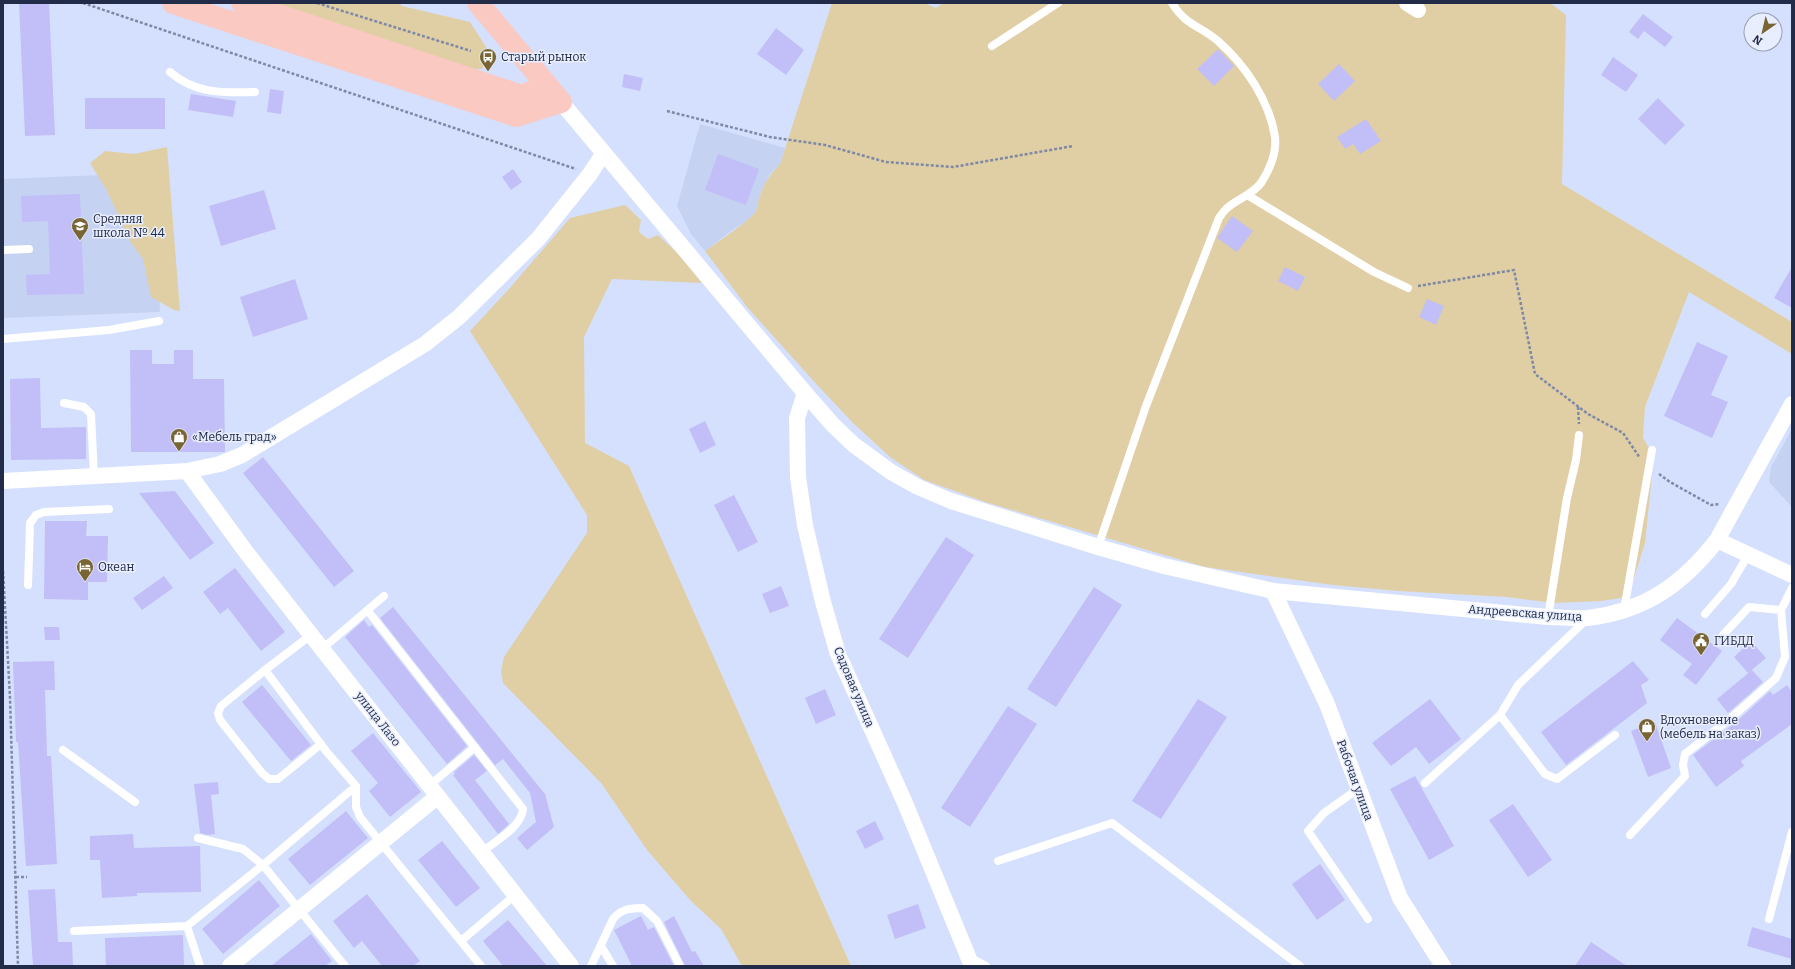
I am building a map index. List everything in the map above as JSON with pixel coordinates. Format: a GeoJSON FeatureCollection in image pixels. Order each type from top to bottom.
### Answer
{"type":"FeatureCollection","features":[{"type":"Feature","properties":{"kind":"main road"},"geometry":{"type":"LineString","coordinates":[[173,3],[516,116],[561,102],[478,3]]}},
{"type":"Feature","properties":{"kind":"main road"},"geometry":{"type":"LineString","coordinates":[[242,3],[522,96],[546,85]]}},
{"type":"Feature","properties":{"kind":"street","name":"Андреевская улица"},"geometry":{"type":"LineString","coordinates":[[561,102],[603,154],[805,393],[833,425],[854,445],[891,472],[918,487],[951,501],[1164,566],[1273,591],[1548,617],[1587,618],[1624,610],[1641,604],[1654,597],[1684,577],[1702,560],[1717,540],[1792,404]]}},
{"type":"Feature","properties":{"kind":"street"},"geometry":{"type":"LineString","coordinates":[[3,481],[187,471],[220,464],[242,455],[425,344],[459,317],[538,239],[590,174],[603,154]]}},
{"type":"Feature","properties":{"kind":"street","name":"Садовая улица"},"geometry":{"type":"LineString","coordinates":[[805,393],[797,418],[798,477],[805,525],[823,602],[838,654],[905,803],[970,962]]}},
{"type":"Feature","properties":{"kind":"street","name":"улица Лазо"},"geometry":{"type":"LineString","coordinates":[[187,471],[246,552],[572,966]]}},
{"type":"Feature","properties":{"kind":"street"},"geometry":{"type":"LineString","coordinates":[[1717,540],[1792,575]]}},
{"type":"Feature","properties":{"kind":"street","name":"Рабочая улица"},"geometry":{"type":"LineString","coordinates":[[1273,591],[1327,704],[1400,898],[1443,966]]}},
{"type":"Feature","properties":{"kind":"street"},"geometry":{"type":"LineString","coordinates":[[230,966],[381,842],[434,791]]}},
{"type":"Feature","properties":{"kind":"lane"},"geometry":{"type":"LineString","coordinates":[[992,46],[1058,3]]}},
{"type":"Feature","properties":{"kind":"lane"},"geometry":{"type":"LineString","coordinates":[[1098,547],[1146,406],[1219,218],[1226,209],[1248,195],[1260,184],[1274,155],[1275,138],[1269,118],[1260,95],[1245,69],[1231,53],[1216,40],[1187,22],[1172,3]]}},
{"type":"Feature","properties":{"kind":"lane"},"geometry":{"type":"LineString","coordinates":[[170,72],[180,81],[209,92],[256,92]]}},
{"type":"Feature","properties":{"kind":"lane"},"geometry":{"type":"LineString","coordinates":[[1249,196],[1374,272],[1408,288]]}},
{"type":"Feature","properties":{"kind":"lane"},"geometry":{"type":"LineString","coordinates":[[3,250],[29,249]]}},
{"type":"Feature","properties":{"kind":"lane"},"geometry":{"type":"LineString","coordinates":[[3,339],[109,330],[159,321]]}},
{"type":"Feature","properties":{"kind":"lane"},"geometry":{"type":"LineString","coordinates":[[64,403],[84,407],[91,414],[94,477]]}},
{"type":"Feature","properties":{"kind":"lane"},"geometry":{"type":"LineString","coordinates":[[1548,617],[1567,498],[1576,460],[1579,435]]}},
{"type":"Feature","properties":{"kind":"lane"},"geometry":{"type":"LineString","coordinates":[[1624,610],[1652,450]]}},
{"type":"Feature","properties":{"kind":"lane"},"geometry":{"type":"LineString","coordinates":[[28,585],[30,523],[36,515],[44,512],[109,509]]}},
{"type":"Feature","properties":{"kind":"lane"},"geometry":{"type":"LineString","coordinates":[[1705,614],[1731,584],[1748,555]]}},
{"type":"Feature","properties":{"kind":"lane"},"geometry":{"type":"LineString","coordinates":[[1630,835],[1685,776],[1683,765],[1685,754],[1732,717],[1776,678],[1785,657],[1781,610],[1792,588]]}},
{"type":"Feature","properties":{"kind":"lane"},"geometry":{"type":"LineString","coordinates":[[322,649],[384,596]]}},
{"type":"Feature","properties":{"kind":"lane"},"geometry":{"type":"LineString","coordinates":[[1723,635],[1749,606],[1781,610]]}},
{"type":"Feature","properties":{"kind":"lane"},"geometry":{"type":"LineString","coordinates":[[368,611],[523,809],[522,817],[518,824],[481,852]]}},
{"type":"Feature","properties":{"kind":"lane"},"geometry":{"type":"LineString","coordinates":[[1425,784],[1500,715],[1518,685],[1587,618]]}},
{"type":"Feature","properties":{"kind":"lane"},"geometry":{"type":"LineString","coordinates":[[311,635],[265,670],[222,706],[218,713],[220,720],[262,773],[269,778],[278,779],[321,744]]}},
{"type":"Feature","properties":{"kind":"lane"},"geometry":{"type":"LineString","coordinates":[[265,670],[321,744],[356,786],[356,807],[360,817],[481,966]]}},
{"type":"Feature","properties":{"kind":"lane"},"geometry":{"type":"LineString","coordinates":[[1500,715],[1545,774],[1557,780],[1615,735]]}},
{"type":"Feature","properties":{"kind":"lane"},"geometry":{"type":"LineString","coordinates":[[434,791],[475,747]]}},
{"type":"Feature","properties":{"kind":"lane"},"geometry":{"type":"LineString","coordinates":[[63,750],[136,802]]}},
{"type":"Feature","properties":{"kind":"lane"},"geometry":{"type":"LineString","coordinates":[[74,931],[186,926],[263,865],[356,786]]}},
{"type":"Feature","properties":{"kind":"lane"},"geometry":{"type":"LineString","coordinates":[[1358,789],[1324,813],[1308,831],[1368,920]]}},
{"type":"Feature","properties":{"kind":"lane"},"geometry":{"type":"LineString","coordinates":[[998,861],[1112,823],[1300,966]]}},
{"type":"Feature","properties":{"kind":"lane"},"geometry":{"type":"LineString","coordinates":[[1769,918],[1792,832]]}},
{"type":"Feature","properties":{"kind":"lane"},"geometry":{"type":"LineString","coordinates":[[198,838],[243,848],[263,865],[345,966]]}},
{"type":"Feature","properties":{"kind":"lane"},"geometry":{"type":"LineString","coordinates":[[461,941],[515,895]]}},
{"type":"Feature","properties":{"kind":"lane"},"geometry":{"type":"LineString","coordinates":[[590,966],[613,919],[618,912],[630,908],[643,908],[657,921],[680,966]]}},
{"type":"Feature","properties":{"kind":"lane"},"geometry":{"type":"LineString","coordinates":[[186,926],[200,966]]}},
{"type":"Feature","properties":{"kind":"lane"},"geometry":{"type":"LineString","coordinates":[[601,946],[613,966]]}},
{"type":"Feature","properties":{"kind":"lane"},"geometry":{"type":"LineString","coordinates":[[970,962],[986,966]]}},
{"type":"Feature","properties":{"kind":"path"},"geometry":{"type":"LineString","coordinates":[[83,3],[590,174]]}},
{"type":"Feature","properties":{"kind":"path"},"geometry":{"type":"LineString","coordinates":[[317,3],[471,51]]}},
{"type":"Feature","properties":{"kind":"path"},"geometry":{"type":"LineString","coordinates":[[667,111],[770,137],[825,145],[886,162],[953,167],[1072,146]]}},
{"type":"Feature","properties":{"kind":"path"},"geometry":{"type":"LineString","coordinates":[[1408,288],[1514,270],[1535,374],[1588,414],[1623,433],[1638,457],[1670,482],[1711,505],[1738,502]]}},
{"type":"Feature","properties":{"kind":"path"},"geometry":{"type":"LineString","coordinates":[[1578,407],[1579,435]]}},
{"type":"Feature","properties":{"kind":"path"},"geometry":{"type":"LineString","coordinates":[[3,571],[10,697],[18,966]]}},
{"type":"Feature","properties":{"kind":"path"},"geometry":{"type":"LineString","coordinates":[[3,578],[9,578]]}},
{"type":"Feature","properties":{"kind":"path"},"geometry":{"type":"LineString","coordinates":[[16,878],[27,878]]}},
{"type":"Feature","properties":{"kind":"shaded area"},"geometry":{"type":"Polygon","coordinates":[[[272,3],[399,3],[402,6],[470,22],[490,53],[482,69],[465,69],[272,3]]]}},
{"type":"Feature","properties":{"kind":"shaded area"},"geometry":{"type":"Polygon","coordinates":[[[832,3],[924,3],[936,8],[943,3],[1550,3],[1566,15],[1562,184],[1792,322],[1792,354],[1689,292],[1645,407],[1643,438],[1654,456],[1645,543],[1628,597],[1601,601],[1553,603],[1507,597],[1398,591],[1333,585],[1205,567],[985,502],[924,480],[890,457],[853,423],[747,307],[705,251],[741,225],[756,211],[759,197],[764,186],[780,164],[832,3]]]}},
{"type":"Feature","properties":{"kind":"shaded area"},"geometry":{"type":"Polygon","coordinates":[[[700,124],[785,148],[780,164],[770,174],[760,194],[756,211],[749,220],[735,228],[705,251],[691,234],[677,206],[700,124]]]}},
{"type":"Feature","properties":{"kind":"shaded area"},"geometry":{"type":"Polygon","coordinates":[[[167,147],[180,311],[174,310],[151,297],[143,259],[130,241],[107,191],[90,163],[105,151],[134,154],[167,147]]]}},
{"type":"Feature","properties":{"kind":"shaded area","name":"Средняя школа № 44"},"geometry":{"type":"Polygon","coordinates":[[[153,173],[160,312],[4,318],[3,179],[153,173]]]}},
{"type":"Feature","properties":{"kind":"shaded area"},"geometry":{"type":"Polygon","coordinates":[[[625,205],[641,220],[639,232],[648,239],[658,235],[684,259],[702,283],[612,279],[584,337],[585,443],[629,466],[851,966],[742,966],[721,929],[691,901],[647,850],[601,783],[503,683],[501,671],[504,657],[587,533],[587,515],[470,331],[508,290],[570,218],[625,205]]]}},
{"type":"Feature","properties":{"kind":"shaded area"},"geometry":{"type":"Polygon","coordinates":[[[1792,429],[1792,507],[1769,482],[1771,467],[1792,429]]]}},
{"type":"Feature","properties":{"kind":"building"},"geometry":{"type":"Polygon","coordinates":[[[19,3],[49,3],[55,135],[25,136],[19,3]]]}},
{"type":"Feature","properties":{"kind":"building"},"geometry":{"type":"Polygon","coordinates":[[[1643,14],[1673,37],[1665,47],[1644,31],[1638,39],[1629,32],[1643,14]]]}},
{"type":"Feature","properties":{"kind":"building"},"geometry":{"type":"Polygon","coordinates":[[[776,28],[804,50],[786,75],[757,54],[776,28]]]}},
{"type":"Feature","properties":{"kind":"building"},"geometry":{"type":"Polygon","coordinates":[[[1218,49],[1234,66],[1214,86],[1197,69],[1218,49]]]}},
{"type":"Feature","properties":{"kind":"building"},"geometry":{"type":"Polygon","coordinates":[[[1613,57],[1638,75],[1626,92],[1601,75],[1613,57]]]}},
{"type":"Feature","properties":{"kind":"building"},"geometry":{"type":"Polygon","coordinates":[[[1339,64],[1355,81],[1334,101],[1318,84],[1339,64]]]}},
{"type":"Feature","properties":{"kind":"building"},"geometry":{"type":"Polygon","coordinates":[[[624,74],[643,78],[640,91],[622,87],[624,74]]]}},
{"type":"Feature","properties":{"kind":"building"},"geometry":{"type":"Polygon","coordinates":[[[270,89],[284,91],[281,114],[267,112],[270,89]]]}},
{"type":"Feature","properties":{"kind":"building"},"geometry":{"type":"Polygon","coordinates":[[[191,94],[236,101],[233,117],[188,110],[191,94]]]}},
{"type":"Feature","properties":{"kind":"building"},"geometry":{"type":"Polygon","coordinates":[[[85,98],[165,98],[165,129],[85,129],[85,98]]]}},
{"type":"Feature","properties":{"kind":"building"},"geometry":{"type":"Polygon","coordinates":[[[1658,98],[1685,125],[1665,145],[1638,119],[1658,98]]]}},
{"type":"Feature","properties":{"kind":"building"},"geometry":{"type":"Polygon","coordinates":[[[1366,119],[1381,141],[1360,154],[1353,144],[1345,149],[1337,137],[1366,119]]]}},
{"type":"Feature","properties":{"kind":"building"},"geometry":{"type":"Polygon","coordinates":[[[718,154],[759,169],[746,205],[705,190],[718,154]]]}},
{"type":"Feature","properties":{"kind":"building"},"geometry":{"type":"Polygon","coordinates":[[[513,169],[522,182],[511,190],[502,177],[513,169]]]}},
{"type":"Feature","properties":{"kind":"building"},"geometry":{"type":"Polygon","coordinates":[[[264,190],[276,229],[221,246],[209,206],[264,190]]]}},
{"type":"Feature","properties":{"kind":"building"},"geometry":{"type":"Polygon","coordinates":[[[80,194],[84,294],[27,295],[26,275],[50,274],[48,221],[22,222],[21,196],[80,194]]]}},
{"type":"Feature","properties":{"kind":"building"},"geometry":{"type":"Polygon","coordinates":[[[1232,216],[1253,231],[1237,252],[1217,238],[1232,216]]]}},
{"type":"Feature","properties":{"kind":"building"},"geometry":{"type":"Polygon","coordinates":[[[1285,267],[1305,277],[1298,291],[1278,281],[1285,267]]]}},
{"type":"Feature","properties":{"kind":"building"},"geometry":{"type":"Polygon","coordinates":[[[1792,267],[1792,308],[1774,298],[1792,267]]]}},
{"type":"Feature","properties":{"kind":"building"},"geometry":{"type":"Polygon","coordinates":[[[295,279],[308,319],[253,337],[240,297],[295,279]]]}},
{"type":"Feature","properties":{"kind":"building"},"geometry":{"type":"Polygon","coordinates":[[[1427,299],[1444,306],[1436,325],[1419,317],[1427,299]]]}},
{"type":"Feature","properties":{"kind":"building"},"geometry":{"type":"Polygon","coordinates":[[[1697,342],[1728,356],[1711,395],[1728,402],[1712,438],[1664,416],[1697,342]]]}},
{"type":"Feature","properties":{"kind":"building"},"geometry":{"type":"Polygon","coordinates":[[[130,350],[152,350],[152,364],[174,364],[174,350],[193,350],[193,379],[224,379],[225,452],[131,452],[130,350]]]}},
{"type":"Feature","properties":{"kind":"building"},"geometry":{"type":"Polygon","coordinates":[[[40,378],[41,428],[86,427],[86,459],[11,460],[10,379],[40,378]]]}},
{"type":"Feature","properties":{"kind":"building"},"geometry":{"type":"Polygon","coordinates":[[[705,421],[716,445],[700,453],[689,429],[705,421]]]}},
{"type":"Feature","properties":{"kind":"building"},"geometry":{"type":"Polygon","coordinates":[[[263,457],[354,571],[334,587],[243,473],[263,457]]]}},
{"type":"Feature","properties":{"kind":"building"},"geometry":{"type":"Polygon","coordinates":[[[175,491],[214,543],[190,560],[139,493],[175,491]]]}},
{"type":"Feature","properties":{"kind":"building"},"geometry":{"type":"Polygon","coordinates":[[[734,495],[758,542],[738,552],[714,505],[734,495]]]}},
{"type":"Feature","properties":{"kind":"building"},"geometry":{"type":"Polygon","coordinates":[[[45,521],[87,521],[86,536],[108,536],[107,582],[88,582],[88,600],[44,599],[45,521]]]}},
{"type":"Feature","properties":{"kind":"building"},"geometry":{"type":"Polygon","coordinates":[[[946,537],[974,555],[908,658],[879,639],[946,537]]]}},
{"type":"Feature","properties":{"kind":"building"},"geometry":{"type":"Polygon","coordinates":[[[235,568],[285,632],[261,651],[228,608],[220,614],[203,592],[235,568]]]}},
{"type":"Feature","properties":{"kind":"building"},"geometry":{"type":"Polygon","coordinates":[[[164,576],[173,588],[142,610],[133,598],[164,576]]]}},
{"type":"Feature","properties":{"kind":"building"},"geometry":{"type":"Polygon","coordinates":[[[781,586],[789,606],[770,613],[762,594],[781,586]]]}},
{"type":"Feature","properties":{"kind":"building"},"geometry":{"type":"Polygon","coordinates":[[[1094,587],[1122,605],[1056,707],[1027,689],[1094,587]]]}},
{"type":"Feature","properties":{"kind":"building"},"geometry":{"type":"Polygon","coordinates":[[[393,607],[545,794],[554,827],[527,850],[517,838],[536,822],[530,793],[503,759],[495,765],[380,618],[393,607]]]}},
{"type":"Feature","properties":{"kind":"building"},"geometry":{"type":"Polygon","coordinates":[[[1677,618],[1722,651],[1696,685],[1683,675],[1692,664],[1660,640],[1677,618]]]}},
{"type":"Feature","properties":{"kind":"building"},"geometry":{"type":"Polygon","coordinates":[[[364,620],[369,627],[372,625],[467,746],[447,764],[345,637],[364,620]]]}},
{"type":"Feature","properties":{"kind":"building"},"geometry":{"type":"Polygon","coordinates":[[[44,627],[59,627],[60,640],[45,640],[44,627]]]}},
{"type":"Feature","properties":{"kind":"building"},"geometry":{"type":"Polygon","coordinates":[[[1751,641],[1766,658],[1748,673],[1734,657],[1751,641]]]}},
{"type":"Feature","properties":{"kind":"building"},"geometry":{"type":"Polygon","coordinates":[[[54,661],[55,690],[45,690],[47,756],[51,756],[57,864],[26,866],[18,742],[16,742],[13,662],[54,661]]]}},
{"type":"Feature","properties":{"kind":"building"},"geometry":{"type":"Polygon","coordinates":[[[1633,661],[1649,680],[1641,685],[1647,703],[1566,765],[1541,732],[1633,661]]]}},
{"type":"Feature","properties":{"kind":"building"},"geometry":{"type":"Polygon","coordinates":[[[1752,670],[1763,682],[1728,713],[1717,699],[1752,670]]]}},
{"type":"Feature","properties":{"kind":"building"},"geometry":{"type":"Polygon","coordinates":[[[262,685],[311,745],[291,761],[242,702],[262,685]]]}},
{"type":"Feature","properties":{"kind":"building"},"geometry":{"type":"Polygon","coordinates":[[[1787,685],[1792,692],[1792,724],[1741,761],[1744,766],[1716,787],[1693,755],[1736,722],[1770,691],[1773,695],[1787,685]]]}},
{"type":"Feature","properties":{"kind":"building"},"geometry":{"type":"Polygon","coordinates":[[[825,689],[836,715],[816,724],[805,698],[825,689]]]}},
{"type":"Feature","properties":{"kind":"building"},"geometry":{"type":"Polygon","coordinates":[[[1198,699],[1227,717],[1161,819],[1132,801],[1198,699]]]}},
{"type":"Feature","properties":{"kind":"building"},"geometry":{"type":"Polygon","coordinates":[[[1430,699],[1461,739],[1429,764],[1416,747],[1391,766],[1372,743],[1430,699]]]}},
{"type":"Feature","properties":{"kind":"building"},"geometry":{"type":"Polygon","coordinates":[[[1008,706],[1037,724],[970,827],[941,808],[1008,706]]]}},
{"type":"Feature","properties":{"kind":"building"},"geometry":{"type":"Polygon","coordinates":[[[1655,722],[1671,768],[1648,777],[1631,731],[1655,722]]]}},
{"type":"Feature","properties":{"kind":"building"},"geometry":{"type":"Polygon","coordinates":[[[373,733],[421,792],[390,817],[369,791],[378,783],[351,751],[373,733]]]}},
{"type":"Feature","properties":{"kind":"building"},"geometry":{"type":"Polygon","coordinates":[[[474,755],[487,771],[475,780],[509,824],[498,834],[453,775],[455,774],[454,772],[474,755]]]}},
{"type":"Feature","properties":{"kind":"building"},"geometry":{"type":"Polygon","coordinates":[[[1415,776],[1454,846],[1429,860],[1390,789],[1415,776]]]}},
{"type":"Feature","properties":{"kind":"building"},"geometry":{"type":"Polygon","coordinates":[[[218,782],[219,794],[211,795],[215,834],[208,835],[200,833],[194,784],[218,782]]]}},
{"type":"Feature","properties":{"kind":"building"},"geometry":{"type":"Polygon","coordinates":[[[1513,804],[1552,860],[1528,877],[1489,820],[1513,804]]]}},
{"type":"Feature","properties":{"kind":"building"},"geometry":{"type":"Polygon","coordinates":[[[346,811],[368,838],[310,885],[288,859],[346,811]]]}},
{"type":"Feature","properties":{"kind":"building"},"geometry":{"type":"Polygon","coordinates":[[[875,821],[884,839],[865,849],[856,831],[875,821]]]}},
{"type":"Feature","properties":{"kind":"building"},"geometry":{"type":"Polygon","coordinates":[[[133,834],[134,848],[200,846],[201,892],[137,893],[137,896],[102,898],[100,860],[90,860],[90,836],[133,834]]]}},
{"type":"Feature","properties":{"kind":"building"},"geometry":{"type":"Polygon","coordinates":[[[442,841],[480,888],[456,907],[418,860],[442,841]]]}},
{"type":"Feature","properties":{"kind":"building"},"geometry":{"type":"Polygon","coordinates":[[[1320,864],[1345,900],[1317,920],[1292,884],[1320,864]]]}},
{"type":"Feature","properties":{"kind":"building"},"geometry":{"type":"Polygon","coordinates":[[[259,880],[280,906],[223,954],[202,929],[259,880]]]}},
{"type":"Feature","properties":{"kind":"building"},"geometry":{"type":"Polygon","coordinates":[[[55,889],[58,942],[72,942],[73,966],[33,966],[28,890],[55,889]]]}},
{"type":"Feature","properties":{"kind":"building"},"geometry":{"type":"Polygon","coordinates":[[[367,894],[420,961],[413,966],[382,966],[362,941],[354,948],[333,921],[367,894]]]}},
{"type":"Feature","properties":{"kind":"building"},"geometry":{"type":"Polygon","coordinates":[[[918,904],[926,928],[895,939],[887,915],[918,904]]]}},
{"type":"Feature","properties":{"kind":"building"},"geometry":{"type":"Polygon","coordinates":[[[641,916],[648,930],[654,927],[674,966],[632,966],[614,930],[641,916]]]}},
{"type":"Feature","properties":{"kind":"building"},"geometry":{"type":"Polygon","coordinates":[[[674,916],[692,952],[695,951],[704,966],[685,966],[664,922],[674,916]]]}},
{"type":"Feature","properties":{"kind":"building"},"geometry":{"type":"Polygon","coordinates":[[[508,920],[547,966],[503,966],[483,941],[508,920]]]}},
{"type":"Feature","properties":{"kind":"building"},"geometry":{"type":"Polygon","coordinates":[[[1752,927],[1792,939],[1792,959],[1747,946],[1752,927]]]}},
{"type":"Feature","properties":{"kind":"building"},"geometry":{"type":"Polygon","coordinates":[[[311,934],[332,961],[325,966],[271,966],[311,934]]]}},
{"type":"Feature","properties":{"kind":"building"},"geometry":{"type":"Polygon","coordinates":[[[183,935],[184,966],[106,966],[105,938],[183,935]]]}},
{"type":"Feature","properties":{"kind":"building"},"geometry":{"type":"Polygon","coordinates":[[[1591,942],[1627,966],[1575,966],[1591,942]]]}},
{"type":"Feature","properties":{"kind":"place","name":"Старый рынок"},"geometry":{"type":"Point","coordinates":[488,72]}},
{"type":"Feature","properties":{"kind":"place","name":"Средняя школа № 44"},"geometry":{"type":"Point","coordinates":[80,241]}},
{"type":"Feature","properties":{"kind":"place","name":"«Мебель град»"},"geometry":{"type":"Point","coordinates":[179,452]}},
{"type":"Feature","properties":{"kind":"place","name":"Океан"},"geometry":{"type":"Point","coordinates":[85,582]}},
{"type":"Feature","properties":{"kind":"place","name":"ГИБДД"},"geometry":{"type":"Point","coordinates":[1701,656]}},
{"type":"Feature","properties":{"kind":"place","name":"Вдохновение (мебель на заказ)"},"geometry":{"type":"Point","coordinates":[1647,742]}}]}
